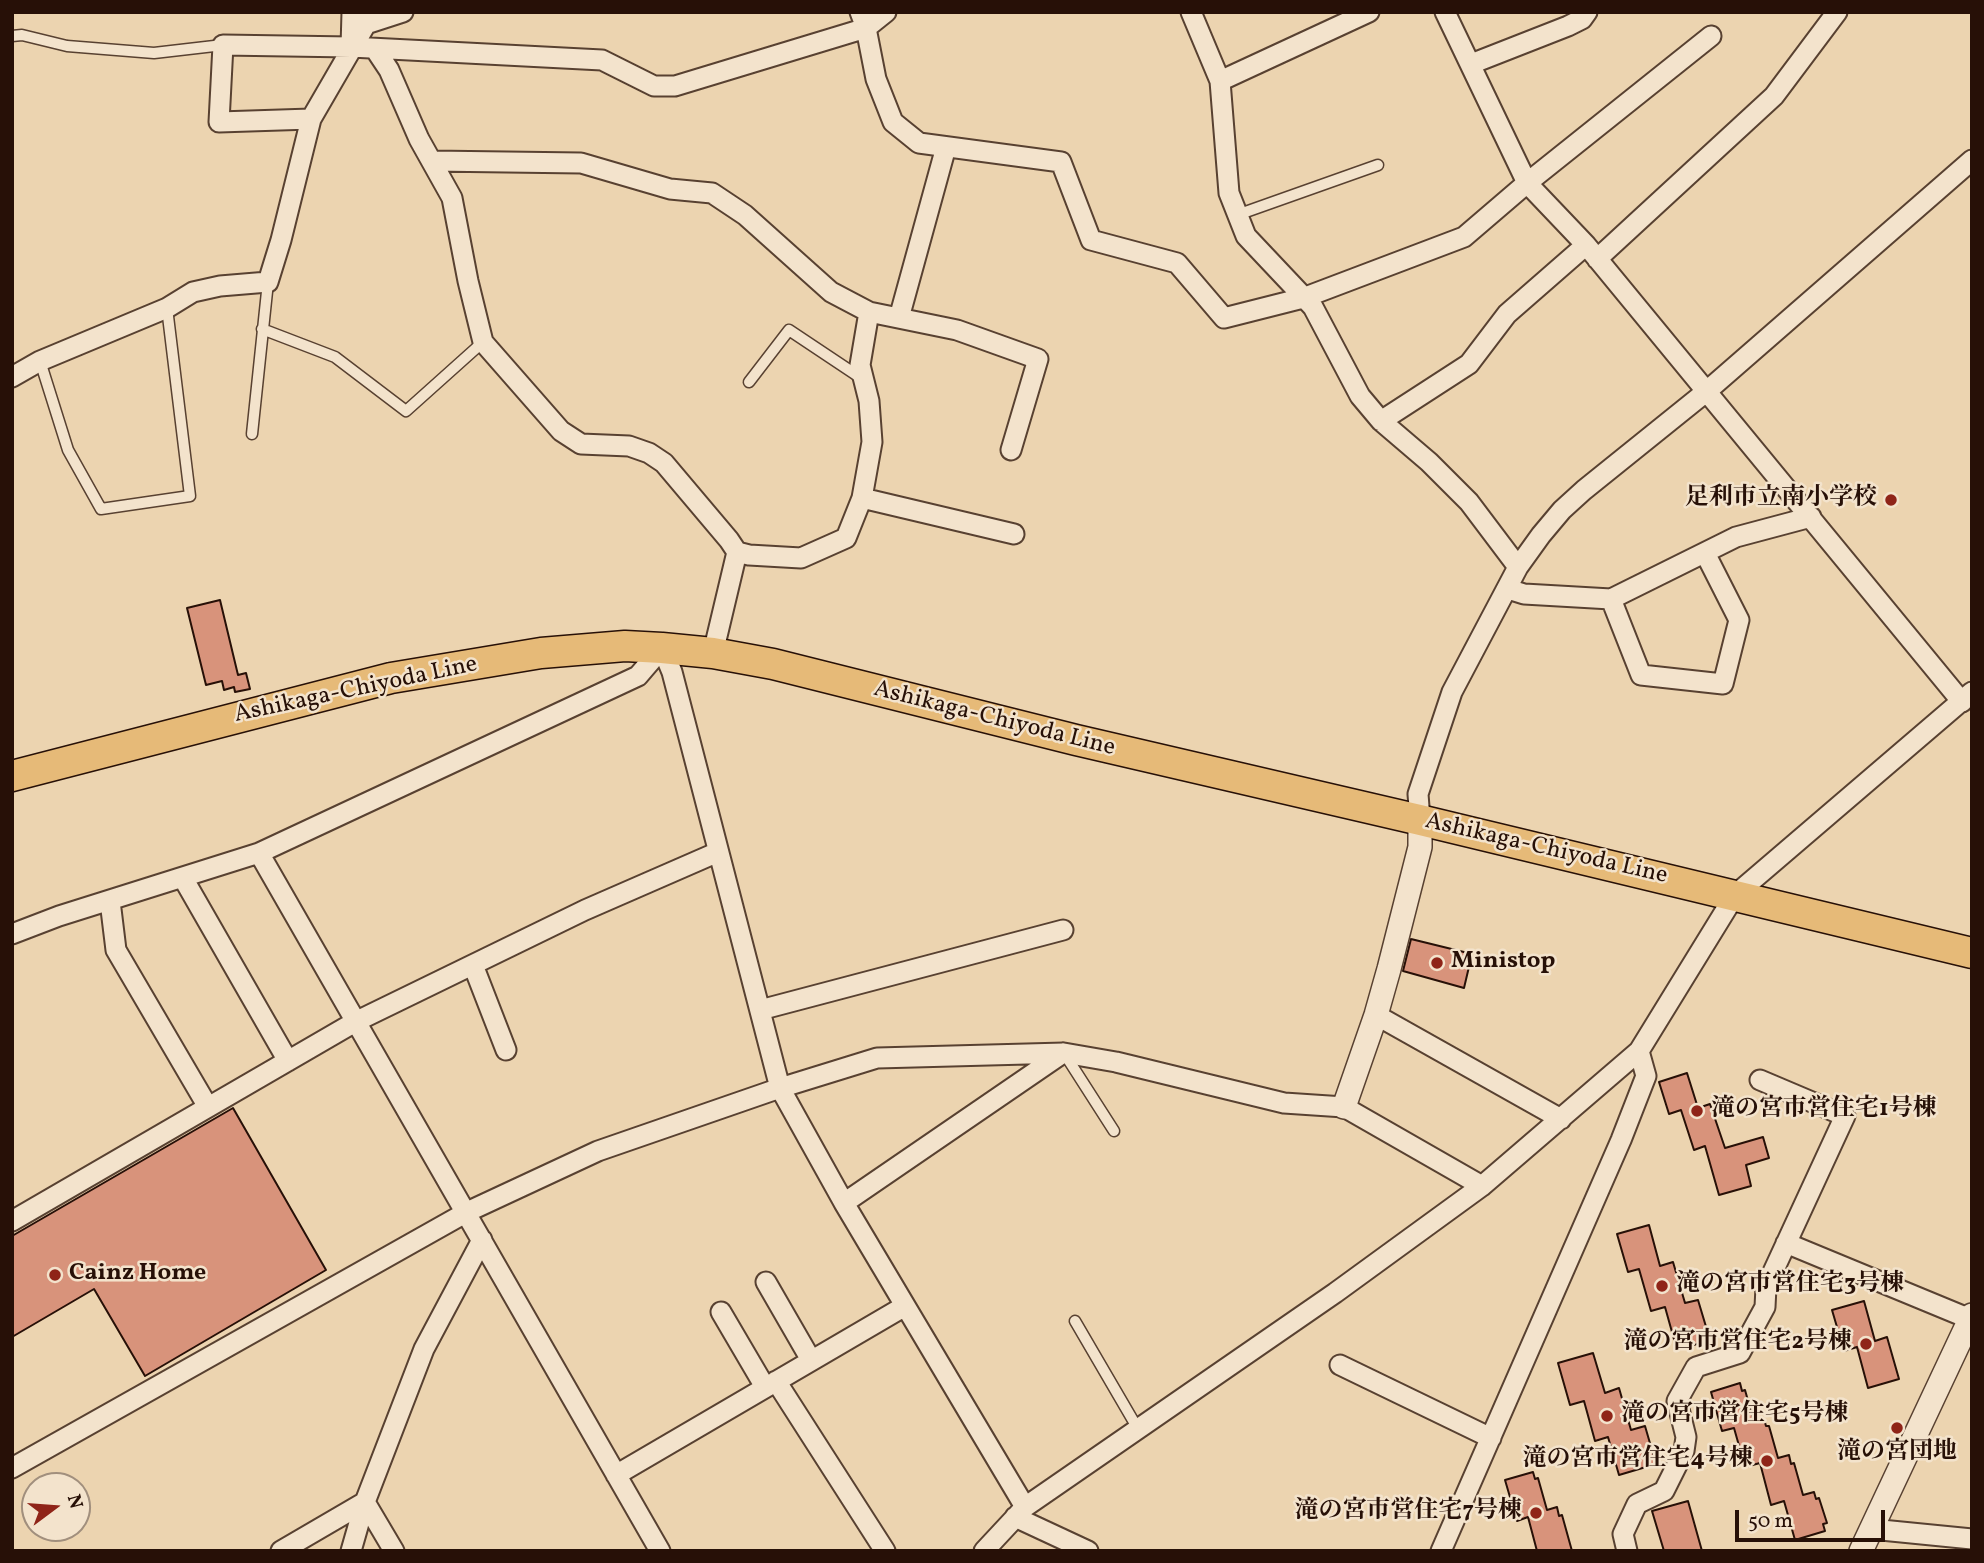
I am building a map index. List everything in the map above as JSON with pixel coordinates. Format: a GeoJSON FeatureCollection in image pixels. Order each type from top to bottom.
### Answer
{"type":"FeatureCollection","features":[{"type":"Feature","properties":{"kind":"main road","name":"Ashikaga-Chiyoda Line"},"geometry":{"type":"LineString","coordinates":[[12,776],[391,678],[541,653],[625,646],[662,648],[713,653],[772,664],[1049,734],[1972,953]]}},
{"type":"Feature","properties":{"kind":"street"},"geometry":{"type":"LineString","coordinates":[[12,377],[40,362],[167,308],[193,292],[220,286],[268,282],[311,119],[351,47],[364,16],[403,12]]}},
{"type":"Feature","properties":{"kind":"street"},"geometry":{"type":"LineString","coordinates":[[311,119],[219,122],[223,45],[351,47],[602,60],[654,86],[675,86],[886,12]]}},
{"type":"Feature","properties":{"kind":"street"},"geometry":{"type":"LineString","coordinates":[[1191,12],[1220,81],[1229,192],[1246,236],[1312,307],[1360,396],[1381,421],[1429,462],[1469,502],[1518,567]]}},
{"type":"Feature","properties":{"kind":"street"},"geometry":{"type":"LineString","coordinates":[[1220,81],[1369,12]]}},
{"type":"Feature","properties":{"kind":"street"},"geometry":{"type":"LineString","coordinates":[[984,1551],[1020,1512],[1324,1301],[1482,1186],[1561,1119],[1639,1051],[1735,895],[1967,697],[1811,517],[1592,252],[1527,183],[1445,12]]}},
{"type":"Feature","properties":{"kind":"street"},"geometry":{"type":"LineString","coordinates":[[1471,64],[1568,26],[1582,19],[1587,12]]}},
{"type":"Feature","properties":{"kind":"street"},"geometry":{"type":"LineString","coordinates":[[1381,421],[1469,364],[1507,314],[1592,252],[1774,96],[1837,12]]}},
{"type":"Feature","properties":{"kind":"street"},"geometry":{"type":"LineString","coordinates":[[863,20],[876,79],[893,122],[919,143],[1061,162],[1091,240],[1177,263],[1224,318],[1303,298],[1464,237],[1527,183],[1711,36]]}},
{"type":"Feature","properties":{"kind":"street"},"geometry":{"type":"LineString","coordinates":[[375,49],[389,70],[419,139],[454,206],[483,342],[553,422],[581,444],[629,446],[649,453],[664,463],[737,552],[801,558],[846,538],[862,498],[872,442],[869,401],[860,365],[869,312]]}},
{"type":"Feature","properties":{"kind":"street"},"geometry":{"type":"LineString","coordinates":[[900,318],[946,147]]}},
{"type":"Feature","properties":{"kind":"street"},"geometry":{"type":"LineString","coordinates":[[1344,1107],[1376,1016],[1420,846],[1418,794],[1452,692],[1518,567],[1562,510],[1707,391],[1972,160]]}},
{"type":"Feature","properties":{"kind":"street"},"geometry":{"type":"LineString","coordinates":[[432,161],[581,163],[670,189],[712,193],[745,215],[831,292],[869,312],[957,330],[1038,359],[1011,450]]}},
{"type":"Feature","properties":{"kind":"street"},"geometry":{"type":"LineString","coordinates":[[862,498],[1014,534]]}},
{"type":"Feature","properties":{"kind":"street"},"geometry":{"type":"LineString","coordinates":[[1508,589],[1524,594],[1611,599],[1736,537],[1811,517]]}},
{"type":"Feature","properties":{"kind":"street"},"geometry":{"type":"LineString","coordinates":[[713,653],[737,552]]}},
{"type":"Feature","properties":{"kind":"street"},"geometry":{"type":"LineString","coordinates":[[1611,599],[1641,675],[1723,684],[1739,620],[1705,553]]}},
{"type":"Feature","properties":{"kind":"street"},"geometry":{"type":"LineString","coordinates":[[12,934],[259,853],[638,676],[662,648],[672,672],[780,1088],[1020,1512],[1088,1551]]}},
{"type":"Feature","properties":{"kind":"street"},"geometry":{"type":"LineString","coordinates":[[12,1221],[355,1022],[585,910],[718,852]]}},
{"type":"Feature","properties":{"kind":"street"},"geometry":{"type":"LineString","coordinates":[[259,853],[660,1551]]}},
{"type":"Feature","properties":{"kind":"street"},"geometry":{"type":"LineString","coordinates":[[183,878],[288,1061]]}},
{"type":"Feature","properties":{"kind":"street"},"geometry":{"type":"LineString","coordinates":[[110,901],[116,950],[208,1107]]}},
{"type":"Feature","properties":{"kind":"street"},"geometry":{"type":"LineString","coordinates":[[760,1010],[1063,930]]}},
{"type":"Feature","properties":{"kind":"street"},"geometry":{"type":"LineString","coordinates":[[473,965],[506,1050]]}},
{"type":"Feature","properties":{"kind":"street"},"geometry":{"type":"LineString","coordinates":[[1376,1016],[1561,1119]]}},
{"type":"Feature","properties":{"kind":"street"},"geometry":{"type":"LineString","coordinates":[[1441,1551],[1597,1197],[1646,1076],[1639,1051]]}},
{"type":"Feature","properties":{"kind":"street"},"geometry":{"type":"LineString","coordinates":[[844,1203],[1064,1053]]}},
{"type":"Feature","properties":{"kind":"street"},"geometry":{"type":"LineString","coordinates":[[12,1468],[467,1212],[598,1151],[780,1088],[877,1058],[1064,1053],[1116,1062],[1284,1103],[1344,1107],[1482,1186]]}},
{"type":"Feature","properties":{"kind":"street"},"geometry":{"type":"LineString","coordinates":[[1627,1551],[1623,1534],[1637,1504],[1664,1491],[1684,1451],[1686,1437],[1677,1401],[1696,1367],[1740,1353],[1765,1307],[1766,1287],[1845,1116],[1760,1080]]}},
{"type":"Feature","properties":{"kind":"street"},"geometry":{"type":"LineString","coordinates":[[351,1551],[365,1502],[424,1349],[482,1240]]}},
{"type":"Feature","properties":{"kind":"street"},"geometry":{"type":"LineString","coordinates":[[1786,1243],[1971,1317],[1861,1551]]}},
{"type":"Feature","properties":{"kind":"street"},"geometry":{"type":"LineString","coordinates":[[766,1282],[811,1360]]}},
{"type":"Feature","properties":{"kind":"street"},"geometry":{"type":"LineString","coordinates":[[616,1475],[905,1306]]}},
{"type":"Feature","properties":{"kind":"street"},"geometry":{"type":"LineString","coordinates":[[721,1312],[885,1551]]}},
{"type":"Feature","properties":{"kind":"street"},"geometry":{"type":"LineString","coordinates":[[1340,1365],[1491,1438]]}},
{"type":"Feature","properties":{"kind":"street"},"geometry":{"type":"LineString","coordinates":[[281,1551],[365,1502]]}},
{"type":"Feature","properties":{"kind":"street"},"geometry":{"type":"LineString","coordinates":[[365,1502],[394,1551]]}},
{"type":"Feature","properties":{"kind":"street"},"geometry":{"type":"LineString","coordinates":[[1871,1529],[1972,1539]]}},
{"type":"Feature","properties":{"kind":"lane"},"geometry":{"type":"LineString","coordinates":[[12,36],[67,46],[154,53],[223,45]]}},
{"type":"Feature","properties":{"kind":"lane"},"geometry":{"type":"LineString","coordinates":[[1236,215],[1378,164]]}},
{"type":"Feature","properties":{"kind":"lane"},"geometry":{"type":"LineString","coordinates":[[253,434],[268,282]]}},
{"type":"Feature","properties":{"kind":"lane"},"geometry":{"type":"LineString","coordinates":[[40,362],[68,450],[101,509],[191,496],[167,308]]}},
{"type":"Feature","properties":{"kind":"lane"},"geometry":{"type":"LineString","coordinates":[[262,329],[335,357],[406,411],[483,342]]}},
{"type":"Feature","properties":{"kind":"lane"},"geometry":{"type":"LineString","coordinates":[[749,382],[789,330],[864,380]]}},
{"type":"Feature","properties":{"kind":"lane"},"geometry":{"type":"LineString","coordinates":[[1064,1053],[1114,1131]]}},
{"type":"Feature","properties":{"kind":"lane"},"geometry":{"type":"LineString","coordinates":[[1075,1321],[1138,1429]]}},
{"type":"Feature","properties":{"kind":"building"},"geometry":{"type":"Polygon","coordinates":[[[220,600],[238,675],[246,673],[250,689],[235,692],[234,687],[224,690],[222,681],[206,685],[187,608],[220,600]]]}},
{"type":"Feature","properties":{"kind":"building","name":"Ministop"},"geometry":{"type":"Polygon","coordinates":[[[1411,939],[1472,954],[1464,988],[1403,971],[1411,939]]]}},
{"type":"Feature","properties":{"kind":"building"},"geometry":{"type":"Polygon","coordinates":[[[1687,1073],[1698,1108],[1710,1104],[1725,1148],[1763,1137],[1769,1158],[1746,1165],[1751,1186],[1719,1195],[1705,1146],[1694,1150],[1681,1110],[1669,1114],[1659,1082],[1687,1073]]]}},
{"type":"Feature","properties":{"kind":"building"},"geometry":{"type":"Polygon","coordinates":[[[233,1108],[326,1270],[145,1376],[94,1289],[12,1337],[12,1236],[233,1108]]]}},
{"type":"Feature","properties":{"kind":"building","name":"滝の宮市営住宅3号棟"},"geometry":{"type":"Polygon","coordinates":[[[1649,1225],[1660,1266],[1673,1262],[1685,1303],[1698,1300],[1710,1340],[1677,1350],[1665,1307],[1651,1311],[1639,1269],[1628,1272],[1617,1234],[1649,1225]]]}},
{"type":"Feature","properties":{"kind":"building","name":"滝の宮市営住宅2号棟"},"geometry":{"type":"Polygon","coordinates":[[[1864,1301],[1875,1341],[1887,1337],[1899,1379],[1868,1388],[1857,1347],[1844,1351],[1832,1310],[1864,1301]]]}},
{"type":"Feature","properties":{"kind":"building","name":"滝の宮市営住宅5号棟"},"geometry":{"type":"Polygon","coordinates":[[[1593,1353],[1605,1393],[1619,1388],[1631,1430],[1645,1426],[1656,1464],[1619,1475],[1608,1437],[1595,1441],[1584,1401],[1570,1405],[1558,1363],[1593,1353]]]}},
{"type":"Feature","properties":{"kind":"building","name":"滝の宮市営住宅4号棟"},"geometry":{"type":"Polygon","coordinates":[[[1740,1383],[1742,1391],[1745,1390],[1754,1422],[1764,1419],[1766,1426],[1769,1426],[1778,1458],[1789,1455],[1791,1464],[1794,1463],[1803,1495],[1814,1492],[1816,1499],[1819,1498],[1827,1523],[1823,1524],[1825,1531],[1795,1540],[1784,1501],[1771,1505],[1760,1463],[1745,1467],[1734,1428],[1722,1431],[1711,1392],[1740,1383]]]}},
{"type":"Feature","properties":{"kind":"building","name":"滝の宮市営住宅7号棟"},"geometry":{"type":"Polygon","coordinates":[[[1533,1472],[1535,1479],[1538,1478],[1547,1510],[1557,1507],[1559,1516],[1562,1515],[1572,1551],[1537,1551],[1528,1517],[1517,1521],[1505,1480],[1533,1472]]]}},
{"type":"Feature","properties":{"kind":"building"},"geometry":{"type":"Polygon","coordinates":[[[1688,1501],[1702,1551],[1664,1551],[1652,1511],[1688,1501]]]}},
{"type":"Feature","properties":{"kind":"place","name":"足利市立南小学校"},"geometry":{"type":"Point","coordinates":[1891,500]}},
{"type":"Feature","properties":{"kind":"place","name":"Ministop"},"geometry":{"type":"Point","coordinates":[1437,963]}},
{"type":"Feature","properties":{"kind":"place","name":"滝の宮市営住宅1号棟"},"geometry":{"type":"Point","coordinates":[1697,1111]}},
{"type":"Feature","properties":{"kind":"place","name":"Cainz Home"},"geometry":{"type":"Point","coordinates":[55,1275]}},
{"type":"Feature","properties":{"kind":"place","name":"滝の宮市営住宅3号棟"},"geometry":{"type":"Point","coordinates":[1662,1286]}},
{"type":"Feature","properties":{"kind":"place","name":"滝の宮市営住宅2号棟"},"geometry":{"type":"Point","coordinates":[1866,1344]}},
{"type":"Feature","properties":{"kind":"place","name":"滝の宮市営住宅5号棟"},"geometry":{"type":"Point","coordinates":[1607,1416]}},
{"type":"Feature","properties":{"kind":"place","name":"滝の宮団地"},"geometry":{"type":"Point","coordinates":[1897,1428]}},
{"type":"Feature","properties":{"kind":"place","name":"滝の宮市営住宅4号棟"},"geometry":{"type":"Point","coordinates":[1767,1461]}},
{"type":"Feature","properties":{"kind":"place","name":"滝の宮市営住宅7号棟"},"geometry":{"type":"Point","coordinates":[1536,1513]}}]}
